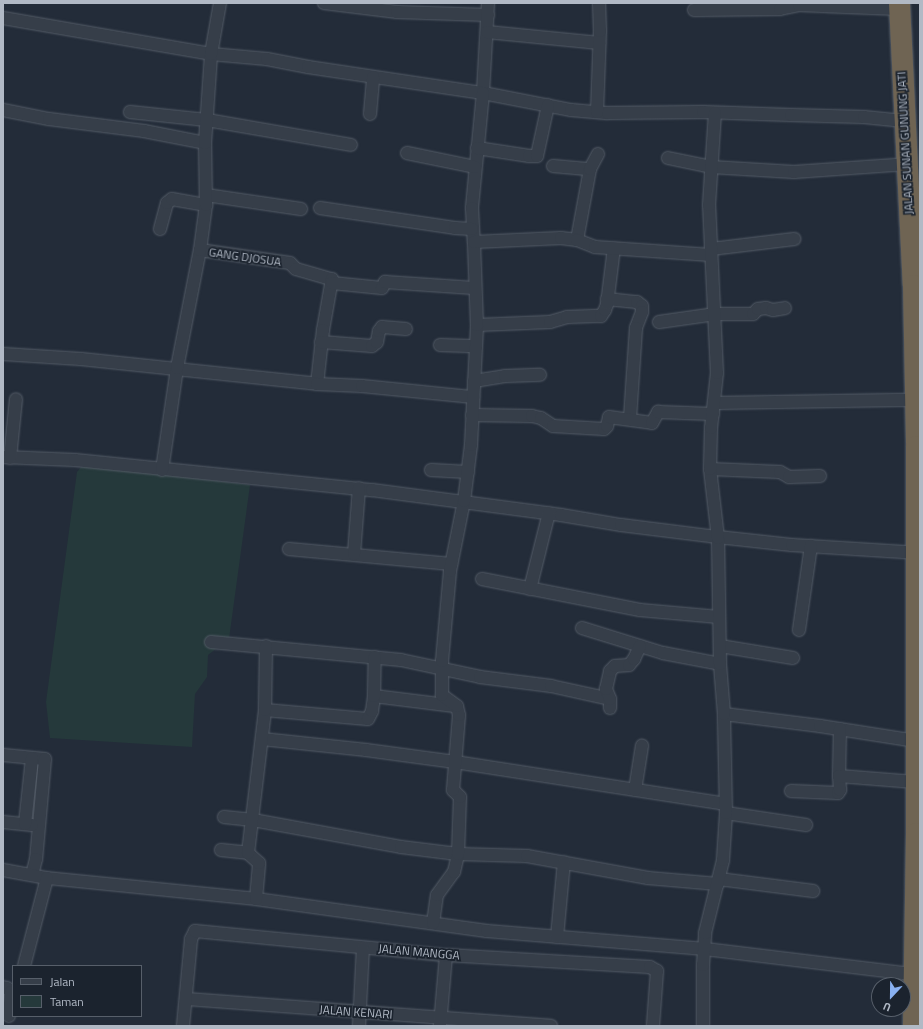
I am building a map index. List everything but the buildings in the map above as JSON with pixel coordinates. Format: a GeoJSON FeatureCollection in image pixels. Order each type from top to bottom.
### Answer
{"type":"FeatureCollection","features":[{"type":"Feature","properties":{"kind":"highway","name":"JALAN SUNAN GUNUNG JATI"},"geometry":{"type":"LineString","coordinates":[[902,5],[904,121],[907,164],[917,225],[917,316],[914,400],[918,498],[918,740],[915,782],[918,807],[917,975],[913,1026]]}},
{"type":"Feature","properties":{"kind":"highway"},"geometry":{"type":"LineString","coordinates":[[902,5],[917,225]]}},
{"type":"Feature","properties":{"kind":"street"},"geometry":{"type":"LineString","coordinates":[[162,470],[177,368],[200,250],[206,200],[205,143],[211,54],[220,3]]}},
{"type":"Feature","properties":{"kind":"street"},"geometry":{"type":"LineString","coordinates":[[324,3],[397,12],[488,15]]}},
{"type":"Feature","properties":{"kind":"street"},"geometry":{"type":"LineString","coordinates":[[433,923],[437,895],[454,872],[458,854],[460,799],[453,790],[459,715],[456,706],[442,696],[442,668],[451,564],[464,501],[471,445],[478,325],[474,288],[472,208],[483,93],[488,3]]}},
{"type":"Feature","properties":{"kind":"street"},"geometry":{"type":"LineString","coordinates":[[597,112],[599,3]]}},
{"type":"Feature","properties":{"kind":"street"},"geometry":{"type":"LineString","coordinates":[[694,10],[780,9],[799,5],[902,5]]}},
{"type":"Feature","properties":{"kind":"street"},"geometry":{"type":"LineString","coordinates":[[3,18],[211,54],[267,59],[373,77],[483,93],[571,110],[635,114],[715,113],[864,117],[904,121]]}},
{"type":"Feature","properties":{"kind":"street"},"geometry":{"type":"LineString","coordinates":[[487,32],[599,43]]}},
{"type":"Feature","properties":{"kind":"street"},"geometry":{"type":"LineString","coordinates":[[370,114],[373,77]]}},
{"type":"Feature","properties":{"kind":"street"},"geometry":{"type":"LineString","coordinates":[[477,148],[537,156],[548,105]]}},
{"type":"Feature","properties":{"kind":"street"},"geometry":{"type":"LineString","coordinates":[[3,110],[49,119],[144,131],[205,143]]}},
{"type":"Feature","properties":{"kind":"street"},"geometry":{"type":"LineString","coordinates":[[130,112],[207,120],[351,145]]}},
{"type":"Feature","properties":{"kind":"street"},"geometry":{"type":"LineString","coordinates":[[703,1026],[703,966],[706,933],[723,860],[726,809],[724,714],[720,664],[718,537],[710,469],[717,373],[709,206],[715,113]]}},
{"type":"Feature","properties":{"kind":"street"},"geometry":{"type":"LineString","coordinates":[[408,153],[475,167]]}},
{"type":"Feature","properties":{"kind":"street"},"geometry":{"type":"LineString","coordinates":[[577,240],[590,169],[598,154]]}},
{"type":"Feature","properties":{"kind":"street"},"geometry":{"type":"LineString","coordinates":[[668,158],[711,167],[794,172],[907,164]]}},
{"type":"Feature","properties":{"kind":"street"},"geometry":{"type":"LineString","coordinates":[[553,166],[590,169]]}},
{"type":"Feature","properties":{"kind":"street"},"geometry":{"type":"LineString","coordinates":[[160,229],[167,203],[172,199],[206,200],[301,209]]}},
{"type":"Feature","properties":{"kind":"street"},"geometry":{"type":"LineString","coordinates":[[320,208],[454,228],[472,229]]}},
{"type":"Feature","properties":{"kind":"street"},"geometry":{"type":"LineString","coordinates":[[474,242],[529,241],[547,238],[577,240],[594,247],[711,252],[794,239]]}},
{"type":"Feature","properties":{"kind":"street"},"geometry":{"type":"LineString","coordinates":[[478,325],[550,322],[567,317],[601,316],[605,310],[614,248]]}},
{"type":"Feature","properties":{"kind":"street","name":"GANG DJOSUA"},"geometry":{"type":"LineString","coordinates":[[200,250],[290,263],[296,269],[329,277],[332,283]]}},
{"type":"Feature","properties":{"kind":"street"},"geometry":{"type":"LineString","coordinates":[[317,384],[322,342],[332,283],[382,288],[384,282],[474,288]]}},
{"type":"Feature","properties":{"kind":"street"},"geometry":{"type":"LineString","coordinates":[[607,299],[637,302],[642,306],[642,312],[636,328],[630,419]]}},
{"type":"Feature","properties":{"kind":"street"},"geometry":{"type":"LineString","coordinates":[[659,322],[715,314],[753,314],[758,308],[773,310],[785,308]]}},
{"type":"Feature","properties":{"kind":"street"},"geometry":{"type":"LineString","coordinates":[[322,342],[372,346],[377,342],[378,330],[382,327],[406,329]]}},
{"type":"Feature","properties":{"kind":"street"},"geometry":{"type":"LineString","coordinates":[[440,344],[476,346]]}},
{"type":"Feature","properties":{"kind":"street"},"geometry":{"type":"LineString","coordinates":[[3,354],[177,368],[317,384],[362,386],[473,397]]}},
{"type":"Feature","properties":{"kind":"street"},"geometry":{"type":"LineString","coordinates":[[474,381],[505,376],[540,375]]}},
{"type":"Feature","properties":{"kind":"street"},"geometry":{"type":"LineString","coordinates":[[16,399],[7,457],[75,460],[162,470],[359,488],[549,513],[621,525],[718,537],[811,546],[918,544]]}},
{"type":"Feature","properties":{"kind":"street"},"geometry":{"type":"LineString","coordinates":[[472,415],[532,416],[541,418],[553,426],[604,429],[607,426],[609,417],[652,423],[658,412],[914,400]]}},
{"type":"Feature","properties":{"kind":"street"},"geometry":{"type":"LineString","coordinates":[[710,469],[780,472],[789,477],[820,476]]}},
{"type":"Feature","properties":{"kind":"street"},"geometry":{"type":"LineString","coordinates":[[431,470],[468,472]]}},
{"type":"Feature","properties":{"kind":"street"},"geometry":{"type":"LineString","coordinates":[[354,554],[359,488]]}},
{"type":"Feature","properties":{"kind":"street"},"geometry":{"type":"LineString","coordinates":[[530,589],[549,513]]}},
{"type":"Feature","properties":{"kind":"street"},"geometry":{"type":"LineString","coordinates":[[799,630],[811,546]]}},
{"type":"Feature","properties":{"kind":"street"},"geometry":{"type":"LineString","coordinates":[[289,549],[451,564]]}},
{"type":"Feature","properties":{"kind":"street"},"geometry":{"type":"LineString","coordinates":[[482,579],[640,610],[719,616]]}},
{"type":"Feature","properties":{"kind":"street"},"geometry":{"type":"LineString","coordinates":[[582,628],[690,660],[720,664]]}},
{"type":"Feature","properties":{"kind":"street"},"geometry":{"type":"LineString","coordinates":[[211,642],[375,657],[442,668],[480,677],[551,686],[610,704],[606,689],[610,672],[615,666],[629,665],[634,659],[640,646]]}},
{"type":"Feature","properties":{"kind":"street"},"geometry":{"type":"LineString","coordinates":[[248,853],[265,710],[266,646]]}},
{"type":"Feature","properties":{"kind":"street"},"geometry":{"type":"LineString","coordinates":[[720,646],[793,658]]}},
{"type":"Feature","properties":{"kind":"street"},"geometry":{"type":"LineString","coordinates":[[265,710],[366,720],[370,716],[374,696],[375,657]]}},
{"type":"Feature","properties":{"kind":"street"},"geometry":{"type":"LineString","coordinates":[[374,696],[456,706]]}},
{"type":"Feature","properties":{"kind":"street"},"geometry":{"type":"LineString","coordinates":[[724,714],[918,740]]}},
{"type":"Feature","properties":{"kind":"street"},"geometry":{"type":"LineString","coordinates":[[791,791],[838,793],[840,790],[840,729]]}},
{"type":"Feature","properties":{"kind":"street"},"geometry":{"type":"LineString","coordinates":[[262,739],[366,750],[455,762],[635,790],[806,824]]}},
{"type":"Feature","properties":{"kind":"street"},"geometry":{"type":"LineString","coordinates":[[635,790],[642,746]]}},
{"type":"Feature","properties":{"kind":"street"},"geometry":{"type":"LineString","coordinates":[[3,756],[46,759],[36,859],[32,875]]}},
{"type":"Feature","properties":{"kind":"street"},"geometry":{"type":"LineString","coordinates":[[25,824],[32,758]]}},
{"type":"Feature","properties":{"kind":"street"},"geometry":{"type":"LineString","coordinates":[[840,776],[915,782]]}},
{"type":"Feature","properties":{"kind":"street"},"geometry":{"type":"LineString","coordinates":[[224,817],[252,820],[401,847],[458,854],[527,856],[648,878],[718,882],[814,891]]}},
{"type":"Feature","properties":{"kind":"street"},"geometry":{"type":"LineString","coordinates":[[3,822],[39,826]]}},
{"type":"Feature","properties":{"kind":"street"},"geometry":{"type":"LineString","coordinates":[[221,850],[248,853],[259,863],[256,899]]}},
{"type":"Feature","properties":{"kind":"street"},"geometry":{"type":"LineString","coordinates":[[558,937],[564,862]]}},
{"type":"Feature","properties":{"kind":"street"},"geometry":{"type":"LineString","coordinates":[[3,870],[47,878],[256,899],[486,931],[705,949],[917,975]]}},
{"type":"Feature","properties":{"kind":"street"},"geometry":{"type":"LineString","coordinates":[[24,965],[47,878]]}},
{"type":"Feature","properties":{"kind":"street","name":"JALAN MANGGA"},"geometry":{"type":"LineString","coordinates":[[186,999],[191,939],[196,931],[446,955],[652,967],[657,971],[653,1026]]}},
{"type":"Feature","properties":{"kind":"street"},"geometry":{"type":"LineString","coordinates":[[359,1026],[363,948]]}},
{"type":"Feature","properties":{"kind":"street"},"geometry":{"type":"LineString","coordinates":[[441,1022],[446,955]]}},
{"type":"Feature","properties":{"kind":"street"},"geometry":{"type":"LineString","coordinates":[[3,986],[10,992],[9,1016]]}},
{"type":"Feature","properties":{"kind":"street"},"geometry":{"type":"LineString","coordinates":[[183,1026],[186,999]]}},
{"type":"Feature","properties":{"kind":"street","name":"JALAN KENARI"},"geometry":{"type":"LineString","coordinates":[[186,999],[360,1013],[441,1022],[551,1026]]}},
{"type":"Feature","properties":{"kind":"green space"},"geometry":{"type":"Polygon","coordinates":[[[89,465],[250,485],[229,639],[208,655],[207,677],[195,694],[192,747],[50,738],[46,702],[77,472],[81,467],[89,465]]]}}]}
